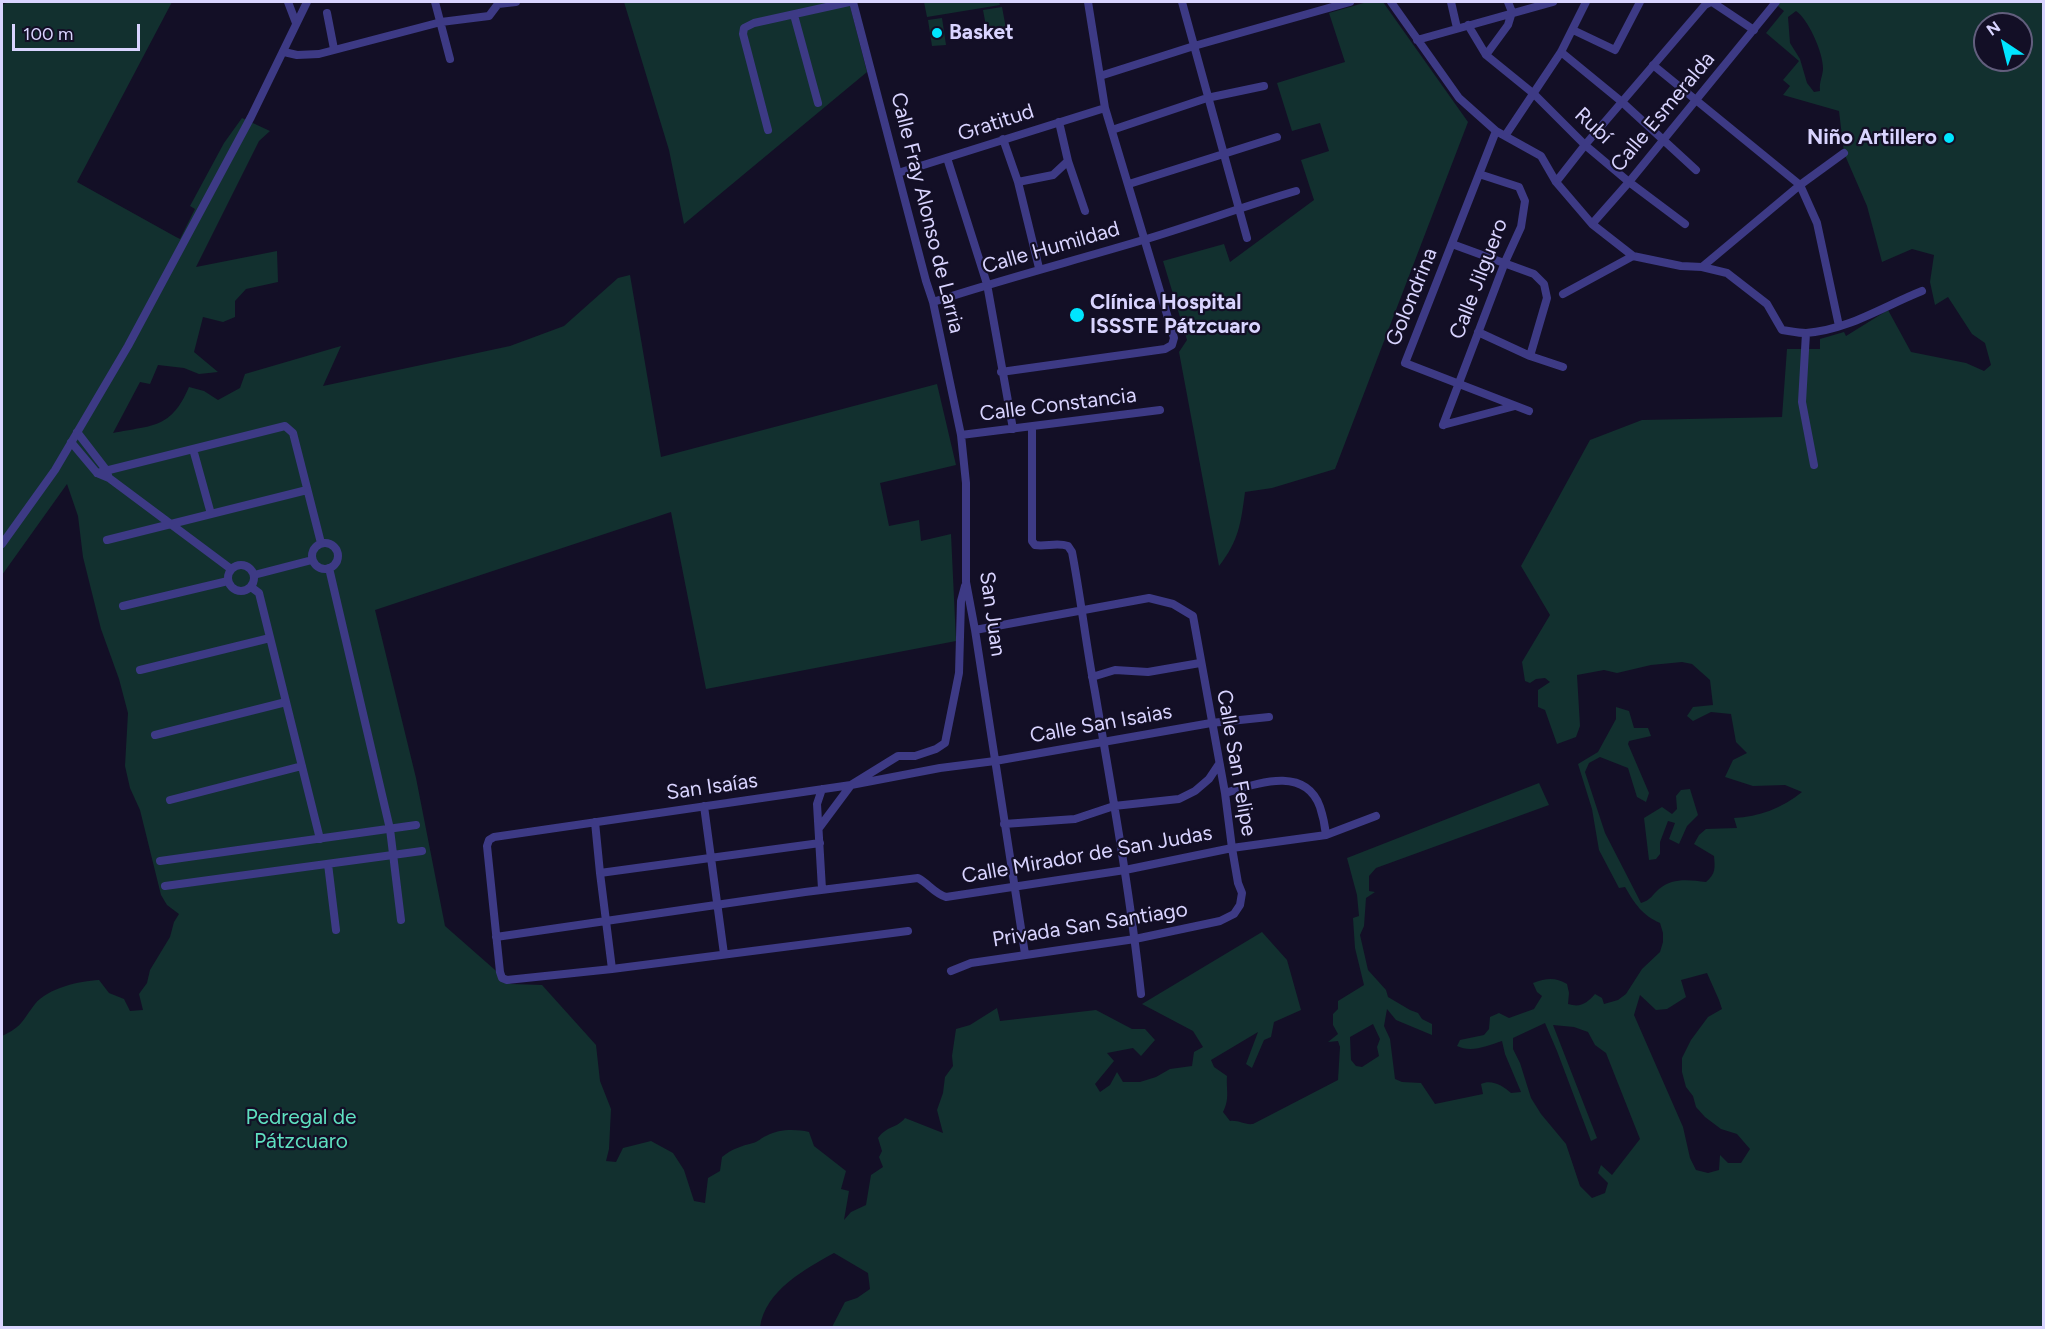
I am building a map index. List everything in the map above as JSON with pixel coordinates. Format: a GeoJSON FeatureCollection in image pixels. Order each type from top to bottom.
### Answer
{"type":"FeatureCollection","features":[{"type":"Feature","properties":{"kind":"street"},"geometry":{"type":"LineString","coordinates":[[288,2],[296,23]]}},
{"type":"Feature","properties":{"kind":"street"},"geometry":{"type":"LineString","coordinates":[[2,544],[55,470],[128,346],[251,117],[307,2]]}},
{"type":"Feature","properties":{"kind":"street"},"geometry":{"type":"LineString","coordinates":[[435,2],[450,59]]}},
{"type":"Feature","properties":{"kind":"street"},"geometry":{"type":"LineString","coordinates":[[284,52],[297,55],[319,54],[419,30],[441,22],[489,16],[498,3],[516,2]]}},
{"type":"Feature","properties":{"kind":"street"},"geometry":{"type":"LineString","coordinates":[[768,130],[743,34],[744,28],[754,23],[851,2]]}},
{"type":"Feature","properties":{"kind":"street","name":"Calle Fray Alonso de Larria"},"geometry":{"type":"LineString","coordinates":[[851,2],[933,302],[961,435]]}},
{"type":"Feature","properties":{"kind":"street"},"geometry":{"type":"LineString","coordinates":[[1001,372],[1165,349],[1172,345],[1174,338],[1105,108],[1088,2]]}},
{"type":"Feature","properties":{"kind":"street"},"geometry":{"type":"LineString","coordinates":[[1182,2],[1247,238]]}},
{"type":"Feature","properties":{"kind":"street"},"geometry":{"type":"LineString","coordinates":[[1100,76],[1194,46],[1350,2]]}},
{"type":"Feature","properties":{"kind":"street"},"geometry":{"type":"LineString","coordinates":[[1391,2],[1459,98],[1496,131],[1541,156],[1556,182],[1592,224],[1633,256],[1727,273],[1767,304],[1782,330],[1806,333],[1848,325],[1922,291]]}},
{"type":"Feature","properties":{"kind":"street"},"geometry":{"type":"LineString","coordinates":[[1451,2],[1457,28]]}},
{"type":"Feature","properties":{"kind":"street"},"geometry":{"type":"LineString","coordinates":[[1486,55],[1508,25],[1512,12],[1508,2]]}},
{"type":"Feature","properties":{"kind":"street"},"geometry":{"type":"LineString","coordinates":[[1417,40],[1553,2]]}},
{"type":"Feature","properties":{"kind":"street"},"geometry":{"type":"LineString","coordinates":[[1505,136],[1561,52],[1586,2]]}},
{"type":"Feature","properties":{"kind":"street"},"geometry":{"type":"LineString","coordinates":[[1574,30],[1615,50],[1640,2]]}},
{"type":"Feature","properties":{"kind":"street"},"geometry":{"type":"LineString","coordinates":[[1556,182],[1706,4],[1712,2],[1754,30]]}},
{"type":"Feature","properties":{"kind":"street","name":"Calle Esmeralda"},"geometry":{"type":"LineString","coordinates":[[1592,224],[1776,2]]}},
{"type":"Feature","properties":{"kind":"street"},"geometry":{"type":"LineString","coordinates":[[327,13],[334,49]]}},
{"type":"Feature","properties":{"kind":"street"},"geometry":{"type":"LineString","coordinates":[[794,15],[818,104]]}},
{"type":"Feature","properties":{"kind":"street","name":"Rubí"},"geometry":{"type":"LineString","coordinates":[[1468,26],[1486,55],[1534,94],[1585,145],[1684,224]]}},
{"type":"Feature","properties":{"kind":"street"},"geometry":{"type":"LineString","coordinates":[[1561,52],[1622,102],[1696,170]]}},
{"type":"Feature","properties":{"kind":"street"},"geometry":{"type":"LineString","coordinates":[[1653,65],[1800,185],[1817,224],[1839,326]]}},
{"type":"Feature","properties":{"kind":"street"},"geometry":{"type":"LineString","coordinates":[[1112,130],[1207,98],[1264,86]]}},
{"type":"Feature","properties":{"kind":"street","name":"Gratitud"},"geometry":{"type":"LineString","coordinates":[[898,173],[1105,108]]}},
{"type":"Feature","properties":{"kind":"street"},"geometry":{"type":"LineString","coordinates":[[1059,122],[1068,161],[1085,211]]}},
{"type":"Feature","properties":{"kind":"street","name":"Golondrina"},"geometry":{"type":"LineString","coordinates":[[1459,384],[1405,363],[1496,131]]}},
{"type":"Feature","properties":{"kind":"street"},"geometry":{"type":"LineString","coordinates":[[1129,184],[1277,137]]}},
{"type":"Feature","properties":{"kind":"street"},"geometry":{"type":"LineString","coordinates":[[1003,139],[1018,182],[1039,268]]}},
{"type":"Feature","properties":{"kind":"street"},"geometry":{"type":"LineString","coordinates":[[1702,267],[1800,185],[1844,153]]}},
{"type":"Feature","properties":{"kind":"street"},"geometry":{"type":"LineString","coordinates":[[947,158],[987,284],[1012,429]]}},
{"type":"Feature","properties":{"kind":"street"},"geometry":{"type":"LineString","coordinates":[[1018,182],[1053,175],[1068,161]]}},
{"type":"Feature","properties":{"kind":"street","name":"Calle Jilguero"},"geometry":{"type":"LineString","coordinates":[[1479,174],[1519,187],[1525,201],[1521,227],[1504,262],[1443,425],[1515,406]]}},
{"type":"Feature","properties":{"kind":"street","name":"Calle Humildad"},"geometry":{"type":"LineString","coordinates":[[933,302],[1039,268],[1144,240],[1296,191]]}},
{"type":"Feature","properties":{"kind":"street"},"geometry":{"type":"LineString","coordinates":[[1452,244],[1534,274],[1544,284],[1547,298],[1530,356]]}},
{"type":"Feature","properties":{"kind":"street"},"geometry":{"type":"LineString","coordinates":[[1563,294],[1633,256]]}},
{"type":"Feature","properties":{"kind":"street"},"geometry":{"type":"LineString","coordinates":[[1478,332],[1530,356],[1563,367]]}},
{"type":"Feature","properties":{"kind":"street"},"geometry":{"type":"LineString","coordinates":[[1806,333],[1802,402],[1814,465]]}},
{"type":"Feature","properties":{"kind":"street"},"geometry":{"type":"LineString","coordinates":[[1459,384],[1529,411]]}},
{"type":"Feature","properties":{"kind":"street","name":"Calle Constancia"},"geometry":{"type":"LineString","coordinates":[[961,435],[1160,410]]}},
{"type":"Feature","properties":{"kind":"street"},"geometry":{"type":"LineString","coordinates":[[71,442],[97,473],[108,474],[193,449],[285,426],[293,433],[321,543]]}},
{"type":"Feature","properties":{"kind":"street"},"geometry":{"type":"LineString","coordinates":[[1032,427],[1032,542],[1041,546],[1061,544],[1068,546],[1072,552],[1125,870],[1142,993]]}},
{"type":"Feature","properties":{"kind":"street"},"geometry":{"type":"LineString","coordinates":[[77,432],[108,474],[231,569]]}},
{"type":"Feature","properties":{"kind":"street","name":"San Juan"},"geometry":{"type":"LineString","coordinates":[[961,435],[966,483],[966,582],[1025,954]]}},
{"type":"Feature","properties":{"kind":"street"},"geometry":{"type":"LineString","coordinates":[[193,449],[211,514]]}},
{"type":"Feature","properties":{"kind":"street"},"geometry":{"type":"LineString","coordinates":[[107,540],[308,490]]}},
{"type":"Feature","properties":{"kind":"street"},"geometry":{"type":"LineString","coordinates":[[321,543],[333,545],[338,552],[336,564],[329,568],[317,567],[312,560],[314,548],[321,543]]}},
{"type":"Feature","properties":{"kind":"street"},"geometry":{"type":"LineString","coordinates":[[254,575],[312,560]]}},
{"type":"Feature","properties":{"kind":"street"},"geometry":{"type":"LineString","coordinates":[[231,569],[242,565],[250,568],[254,575],[251,587]]}},
{"type":"Feature","properties":{"kind":"street"},"geometry":{"type":"LineString","coordinates":[[329,568],[390,829],[401,920]]}},
{"type":"Feature","properties":{"kind":"street"},"geometry":{"type":"LineString","coordinates":[[231,569],[228,581],[232,588],[240,591],[251,587]]}},
{"type":"Feature","properties":{"kind":"street"},"geometry":{"type":"LineString","coordinates":[[123,606],[228,581]]}},
{"type":"Feature","properties":{"kind":"street"},"geometry":{"type":"LineString","coordinates":[[819,828],[851,785],[898,756],[915,756],[936,749],[945,743],[959,673],[961,601],[966,582]]}},
{"type":"Feature","properties":{"kind":"street"},"geometry":{"type":"LineString","coordinates":[[251,587],[259,593],[320,839]]}},
{"type":"Feature","properties":{"kind":"street","name":"Calle San Felipe"},"geometry":{"type":"LineString","coordinates":[[1083,609],[1149,598],[1173,604],[1193,616],[1225,793],[1238,883],[1242,893],[1240,905],[1234,914]]}},
{"type":"Feature","properties":{"kind":"street"},"geometry":{"type":"LineString","coordinates":[[975,630],[1083,609]]}},
{"type":"Feature","properties":{"kind":"street"},"geometry":{"type":"LineString","coordinates":[[140,670],[270,638]]}},
{"type":"Feature","properties":{"kind":"street"},"geometry":{"type":"LineString","coordinates":[[1092,677],[1115,670],[1148,672],[1200,663]]}},
{"type":"Feature","properties":{"kind":"street"},"geometry":{"type":"LineString","coordinates":[[155,735],[286,702]]}},
{"type":"Feature","properties":{"kind":"street","name":"Calle San Isaias"},"geometry":{"type":"LineString","coordinates":[[940,768],[995,761],[1211,723],[1269,717]]}},
{"type":"Feature","properties":{"kind":"street"},"geometry":{"type":"LineString","coordinates":[[1004,824],[1075,819],[1114,806],[1179,800],[1195,791],[1209,779],[1219,764]]}},
{"type":"Feature","properties":{"kind":"street"},"geometry":{"type":"LineString","coordinates":[[170,800],[302,766]]}},
{"type":"Feature","properties":{"kind":"street","name":"San Isaías"},"geometry":{"type":"LineString","coordinates":[[496,937],[487,846],[489,840],[494,837],[851,785],[940,768]]}},
{"type":"Feature","properties":{"kind":"street"},"geometry":{"type":"LineString","coordinates":[[1225,793],[1259,783],[1280,781],[1293,781],[1306,786],[1320,805],[1326,835]]}},
{"type":"Feature","properties":{"kind":"street"},"geometry":{"type":"LineString","coordinates":[[822,789],[817,804],[822,889],[496,937],[502,978],[507,980],[612,969],[908,931]]}},
{"type":"Feature","properties":{"kind":"street"},"geometry":{"type":"LineString","coordinates":[[704,806],[724,954]]}},
{"type":"Feature","properties":{"kind":"street","name":"Calle Mirador de San Judas"},"geometry":{"type":"LineString","coordinates":[[822,889],[918,878],[927,883],[936,894],[946,897],[1125,870],[1232,848],[1326,835],[1376,816]]}},
{"type":"Feature","properties":{"kind":"street"},"geometry":{"type":"LineString","coordinates":[[595,822],[612,969]]}},
{"type":"Feature","properties":{"kind":"street"},"geometry":{"type":"LineString","coordinates":[[160,861],[416,825]]}},
{"type":"Feature","properties":{"kind":"street"},"geometry":{"type":"LineString","coordinates":[[600,873],[820,843]]}},
{"type":"Feature","properties":{"kind":"street"},"geometry":{"type":"LineString","coordinates":[[165,886],[422,851]]}},
{"type":"Feature","properties":{"kind":"street"},"geometry":{"type":"LineString","coordinates":[[328,864],[336,930]]}},
{"type":"Feature","properties":{"kind":"street","name":"Privada San Santiago"},"geometry":{"type":"LineString","coordinates":[[951,971],[971,963],[1135,939],[1220,921],[1234,914]]}},
{"type":"Feature","properties":{"kind":"green space","name":"Pedregal de Pátzcuaro"},"geometry":{"type":"Polygon","coordinates":[[[9,2],[172,2],[77,182],[180,239],[195,209],[190,206],[224,143],[242,118],[270,131],[259,141],[196,267],[277,251],[278,282],[246,289],[235,301],[235,317],[223,322],[203,317],[194,352],[218,372],[199,374],[184,368],[158,365],[150,384],[140,382],[113,433],[150,426],[168,418],[182,401],[189,387],[204,391],[218,400],[240,388],[245,374],[341,346],[323,386],[510,346],[564,326],[618,278],[630,275],[661,457],[937,384],[956,465],[880,483],[889,526],[919,520],[921,541],[951,534],[956,641],[706,689],[671,512],[375,610],[416,778],[445,926],[511,984],[542,985],[596,1045],[600,1081],[611,1109],[609,1149],[606,1161],[616,1162],[623,1148],[651,1141],[673,1153],[684,1170],[694,1201],[705,1203],[708,1178],[720,1171],[722,1157],[726,1154],[776,1132],[793,1130],[809,1132],[814,1146],[846,1171],[841,1189],[849,1191],[844,1220],[851,1212],[866,1205],[871,1175],[883,1167],[879,1157],[882,1151],[878,1138],[882,1134],[905,1118],[943,1133],[937,1110],[943,1093],[945,1077],[953,1066],[952,1056],[956,1029],[970,1025],[997,1008],[1000,1021],[1096,1010],[1132,1029],[1145,1029],[1155,1040],[1141,1056],[1133,1048],[1107,1053],[1114,1061],[1095,1084],[1100,1092],[1110,1085],[1117,1072],[1123,1082],[1140,1082],[1170,1069],[1192,1066],[1194,1052],[1203,1047],[1193,1031],[1142,1004],[1262,932],[1287,960],[1301,1010],[1274,1022],[1271,1037],[1264,1040],[1252,1068],[1246,1064],[1258,1032],[1211,1060],[1214,1067],[1227,1076],[1227,1098],[1223,1112],[1230,1121],[1253,1124],[1338,1080],[1340,1047],[1338,1041],[1328,1042],[1338,1034],[1333,1025],[1333,1014],[1338,1009],[1338,1001],[1364,985],[1355,948],[1353,918],[1359,916],[1357,895],[1347,858],[1539,783],[1549,805],[1376,868],[1369,876],[1369,891],[1375,892],[1366,898],[1364,926],[1360,935],[1368,970],[1386,990],[1388,997],[1418,1013],[1422,1019],[1432,1024],[1432,1035],[1396,1020],[1387,1009],[1384,1026],[1390,1039],[1395,1079],[1402,1082],[1421,1083],[1435,1104],[1483,1094],[1481,1084],[1489,1082],[1511,1093],[1521,1092],[1502,1041],[1468,1049],[1457,1046],[1460,1040],[1484,1035],[1489,1029],[1490,1017],[1499,1013],[1509,1018],[1534,1009],[1542,996],[1537,992],[1533,983],[1538,981],[1555,979],[1567,984],[1568,1004],[1583,1004],[1595,994],[1602,998],[1604,1004],[1618,1000],[1626,994],[1642,969],[1660,952],[1663,942],[1660,923],[1640,908],[1625,887],[1619,888],[1599,850],[1592,809],[1578,764],[1598,752],[1616,719],[1616,707],[1629,711],[1634,728],[1648,728],[1651,736],[1629,741],[1628,744],[1649,793],[1646,802],[1637,797],[1628,768],[1600,757],[1589,763],[1585,772],[1605,833],[1641,903],[1664,885],[1682,880],[1706,882],[1712,876],[1714,856],[1694,844],[1706,829],[1737,828],[1734,818],[1770,811],[1802,792],[1785,785],[1753,786],[1725,777],[1733,760],[1747,753],[1736,742],[1731,714],[1711,712],[1693,721],[1687,716],[1693,707],[1713,705],[1710,680],[1692,664],[1682,662],[1651,665],[1617,673],[1604,670],[1577,675],[1580,726],[1576,737],[1557,744],[1545,710],[1538,707],[1538,690],[1550,682],[1545,678],[1536,679],[1530,683],[1525,681],[1522,662],[1550,615],[1521,566],[1590,440],[1642,420],[1782,417],[1787,349],[1820,349],[1820,339],[1844,332],[1846,336],[1888,310],[1911,352],[1966,363],[1984,371],[1991,365],[1985,343],[1972,334],[1948,297],[1935,305],[1930,282],[1934,255],[1912,249],[1882,262],[1867,206],[1844,153],[1839,111],[1783,95],[1790,86],[1783,80],[1799,61],[1766,33],[1784,11],[1773,2],[2043,2],[2043,1327],[832,1327],[845,1302],[857,1298],[870,1289],[868,1273],[834,1253],[799,1274],[778,1292],[763,1314],[760,1327],[2,1327],[2,1036],[18,1026],[41,998],[64,986],[82,982],[99,980],[109,993],[124,999],[130,1011],[143,1010],[139,994],[147,983],[150,970],[170,937],[179,914],[167,905],[161,895],[140,810],[130,788],[125,766],[128,713],[119,679],[101,629],[83,557],[78,516],[67,484],[2,575],[2,5],[9,2]],[[1796,11],[1788,17],[1790,43],[1800,59],[1807,83],[1814,92],[1820,91],[1823,71],[1820,53],[1814,36],[1796,11]],[[1707,973],[1681,980],[1686,997],[1667,1009],[1656,1010],[1640,995],[1634,1015],[1683,1127],[1690,1158],[1696,1170],[1708,1173],[1719,1170],[1720,1155],[1728,1163],[1741,1163],[1750,1149],[1737,1134],[1721,1129],[1705,1117],[1696,1107],[1693,1096],[1686,1087],[1682,1072],[1682,1058],[1691,1040],[1708,1017],[1722,1009],[1707,973]],[[1545,1023],[1513,1038],[1513,1049],[1531,1098],[1566,1144],[1580,1186],[1592,1198],[1605,1193],[1608,1183],[1598,1173],[1601,1165],[1612,1175],[1640,1139],[1606,1053],[1595,1045],[1588,1032],[1574,1027],[1553,1025],[1597,1138],[1591,1141],[1545,1023]],[[1373,1024],[1350,1037],[1351,1060],[1356,1066],[1362,1067],[1379,1056],[1377,1047],[1380,1039],[1373,1024]]]}},
{"type":"Feature","properties":{"kind":"green space"},"geometry":{"type":"Polygon","coordinates":[[[624,2],[849,2],[867,72],[684,224],[669,150],[624,2]]]}},
{"type":"Feature","properties":{"kind":"green space"},"geometry":{"type":"Polygon","coordinates":[[[924,2],[999,2],[1000,5],[927,17],[924,2]]]}},
{"type":"Feature","properties":{"kind":"green space"},"geometry":{"type":"Polygon","coordinates":[[[1367,2],[1383,2],[1468,122],[1335,469],[1272,488],[1245,492],[1235,540],[1219,566],[1179,352],[1187,340],[1163,261],[1224,244],[1230,262],[1314,200],[1301,160],[1329,151],[1320,123],[1292,131],[1277,83],[1345,62],[1329,13],[1367,2]]]}},
{"type":"Feature","properties":{"kind":"green space"},"geometry":{"type":"Polygon","coordinates":[[[1002,7],[1007,34],[988,37],[983,10],[1002,7]]]}},
{"type":"Feature","properties":{"kind":"green space","name":"Basket"},"geometry":{"type":"Polygon","coordinates":[[[942,18],[946,45],[932,46],[928,20],[942,18]]]}},
{"type":"Feature","properties":{"kind":"green space"},"geometry":{"type":"Polygon","coordinates":[[[1690,789],[1698,815],[1687,826],[1679,844],[1669,839],[1675,823],[1668,821],[1660,842],[1660,854],[1656,859],[1649,860],[1644,818],[1662,807],[1672,814],[1677,809],[1676,796],[1681,790],[1690,789]]]}},
{"type":"Feature","properties":{"kind":"place","name":"Basket"},"geometry":{"type":"Point","coordinates":[937,33]}},
{"type":"Feature","properties":{"kind":"place","name":"Niño Artillero"},"geometry":{"type":"Point","coordinates":[1949,138]}},
{"type":"Feature","properties":{"kind":"place","name":"Clínica Hospital ISSSTE Pátzcuaro"},"geometry":{"type":"Point","coordinates":[1077,315]}}]}
